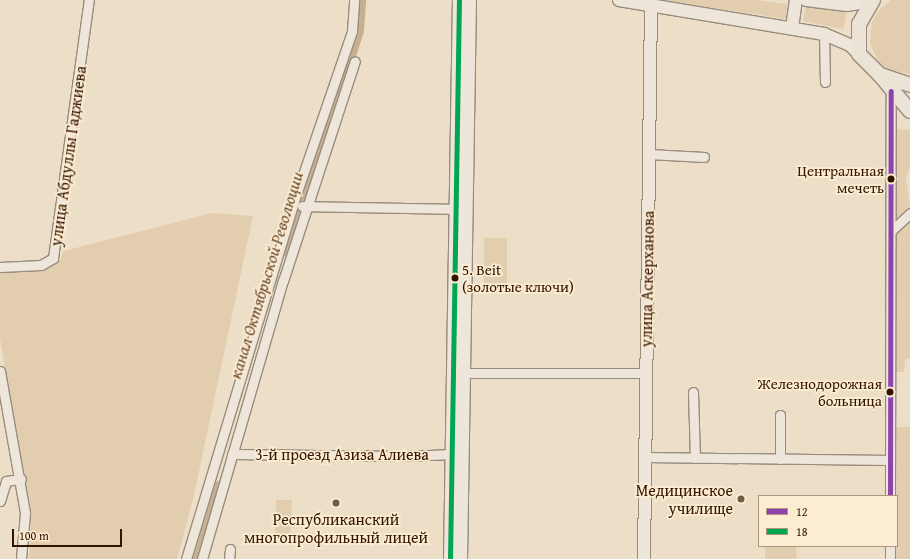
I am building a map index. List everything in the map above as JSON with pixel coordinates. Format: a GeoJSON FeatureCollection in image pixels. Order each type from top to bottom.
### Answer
{"type":"FeatureCollection","features":[{"type":"Feature","properties":{"kind":"main road"},"geometry":{"type":"LineString","coordinates":[[459,0],[456,208],[462,559]]}},
{"type":"Feature","properties":{"kind":"main road"},"geometry":{"type":"LineString","coordinates":[[450,559],[453,454],[458,373],[470,0]]}},
{"type":"Feature","properties":{"kind":"main road"},"geometry":{"type":"LineString","coordinates":[[619,0],[651,3],[824,34],[850,45],[880,76],[891,91],[910,111]]}},
{"type":"Feature","properties":{"kind":"main road"},"geometry":{"type":"LineString","coordinates":[[792,28],[796,0]]}},
{"type":"Feature","properties":{"kind":"main road"},"geometry":{"type":"LineString","coordinates":[[806,0],[847,5],[873,0]]}},
{"type":"Feature","properties":{"kind":"main road"},"geometry":{"type":"LineString","coordinates":[[859,54],[859,24],[873,0]]}},
{"type":"Feature","properties":{"kind":"main road","name":"улица Аскерханова"},"geometry":{"type":"LineString","coordinates":[[644,559],[651,3]]}},
{"type":"Feature","properties":{"kind":"main road"},"geometry":{"type":"LineString","coordinates":[[880,76],[910,85]]}},
{"type":"Feature","properties":{"kind":"street","name":"улица Абдуллы Гаджиева"},"geometry":{"type":"LineString","coordinates":[[0,267],[41,265],[53,258],[89,0]]}},
{"type":"Feature","properties":{"kind":"street"},"geometry":{"type":"LineString","coordinates":[[186,559],[294,205],[352,31],[354,0]]}},
{"type":"Feature","properties":{"kind":"street"},"geometry":{"type":"LineString","coordinates":[[824,34],[825,82]]}},
{"type":"Feature","properties":{"kind":"street"},"geometry":{"type":"LineString","coordinates":[[202,559],[236,440],[307,207],[355,61]]}},
{"type":"Feature","properties":{"kind":"street"},"geometry":{"type":"LineString","coordinates":[[890,495],[891,91]]}},
{"type":"Feature","properties":{"kind":"street"},"geometry":{"type":"LineString","coordinates":[[649,154],[704,157]]}},
{"type":"Feature","properties":{"kind":"street"},"geometry":{"type":"LineString","coordinates":[[294,205],[307,207],[456,208]]}},
{"type":"Feature","properties":{"kind":"street"},"geometry":{"type":"LineString","coordinates":[[891,234],[910,213]]}},
{"type":"Feature","properties":{"kind":"street"},"geometry":{"type":"LineString","coordinates":[[0,371],[21,479],[25,512],[21,559]]}},
{"type":"Feature","properties":{"kind":"street"},"geometry":{"type":"LineString","coordinates":[[458,373],[646,373]]}},
{"type":"Feature","properties":{"kind":"street"},"geometry":{"type":"LineString","coordinates":[[693,392],[695,458]]}},
{"type":"Feature","properties":{"kind":"street"},"geometry":{"type":"LineString","coordinates":[[780,416],[780,459]]}},
{"type":"Feature","properties":{"kind":"street"},"geometry":{"type":"LineString","coordinates":[[223,436],[236,440]]}},
{"type":"Feature","properties":{"kind":"street","name":"3-й проезд Азиза Алиева"},"geometry":{"type":"LineString","coordinates":[[232,454],[404,456],[453,454]]}},
{"type":"Feature","properties":{"kind":"street"},"geometry":{"type":"LineString","coordinates":[[645,457],[890,460]]}},
{"type":"Feature","properties":{"kind":"street"},"geometry":{"type":"LineString","coordinates":[[0,501],[6,481],[21,479]]}},
{"type":"Feature","properties":{"kind":"street"},"geometry":{"type":"LineString","coordinates":[[890,547],[890,559]]}},
{"type":"Feature","properties":{"kind":"street"},"geometry":{"type":"LineString","coordinates":[[229,559],[230,549]]}},
{"type":"Feature","properties":{"kind":"shaded area"},"geometry":{"type":"Polygon","coordinates":[[[663,0],[757,0],[787,4],[786,19],[663,0]]]}},
{"type":"Feature","properties":{"kind":"shaded area"},"geometry":{"type":"Polygon","coordinates":[[[891,0],[910,0],[910,74],[886,70],[878,62],[870,43],[872,22],[878,11],[891,0]]]}},
{"type":"Feature","properties":{"kind":"shaded area"},"geometry":{"type":"Polygon","coordinates":[[[806,6],[847,11],[843,29],[803,21],[806,6]]]}},
{"type":"Feature","properties":{"kind":"shaded area"},"geometry":{"type":"Polygon","coordinates":[[[894,129],[910,130],[910,167],[906,178],[910,206],[895,220],[894,129]]]}},
{"type":"Feature","properties":{"kind":"shaded area"},"geometry":{"type":"Polygon","coordinates":[[[212,213],[253,216],[194,495],[177,559],[29,559],[31,511],[0,339],[0,269],[38,270],[58,263],[64,251],[212,213]]]}},
{"type":"Feature","properties":{"kind":"shaded area"},"geometry":{"type":"Polygon","coordinates":[[[910,218],[910,358],[905,360],[904,372],[895,372],[895,232],[910,218]]]}},
{"type":"Feature","properties":{"kind":"shaded area"},"geometry":{"type":"Polygon","coordinates":[[[484,238],[507,238],[507,285],[484,285],[484,238]]]}},
{"type":"Feature","properties":{"kind":"shaded area"},"geometry":{"type":"Polygon","coordinates":[[[894,427],[910,427],[910,559],[895,559],[895,547],[898,547],[898,495],[894,495],[894,427]]]}},
{"type":"Feature","properties":{"kind":"shaded area"},"geometry":{"type":"Polygon","coordinates":[[[276,500],[292,500],[290,543],[275,542],[276,500]]]}},
{"type":"Feature","properties":{"kind":"shaded area"},"geometry":{"type":"Polygon","coordinates":[[[765,547],[796,547],[797,559],[765,559],[765,547]]]}},
{"type":"Feature","properties":{"kind":"waterway","name":"канал Октябрьской Революции"},"geometry":{"type":"LineString","coordinates":[[288,254],[360,31],[362,0]]}},
{"type":"Feature","properties":{"kind":"waterway","name":"канал Октябрьской Революции"},"geometry":{"type":"LineString","coordinates":[[197,559],[219,485]]}},
{"type":"Feature","properties":{"kind":"transit line","name":"18"},"geometry":{"type":"LineString","coordinates":[[450,559],[459,0]]}},
{"type":"Feature","properties":{"kind":"transit line","name":"12"},"geometry":{"type":"LineString","coordinates":[[890,495],[891,91]]}},
{"type":"Feature","properties":{"kind":"place","name":"Центральная мечеть"},"geometry":{"type":"Point","coordinates":[891,179]}},
{"type":"Feature","properties":{"kind":"place","name":"5. Beit (золотые ключи)"},"geometry":{"type":"Point","coordinates":[455,278]}},
{"type":"Feature","properties":{"kind":"place","name":"Железнодорожная больница"},"geometry":{"type":"Point","coordinates":[890,392]}},
{"type":"Feature","properties":{"kind":"place","name":"Медицинское училище"},"geometry":{"type":"Point","coordinates":[741,499]}},
{"type":"Feature","properties":{"kind":"place","name":"Республиканский многопрофильный лицей"},"geometry":{"type":"Point","coordinates":[336,503]}}]}
